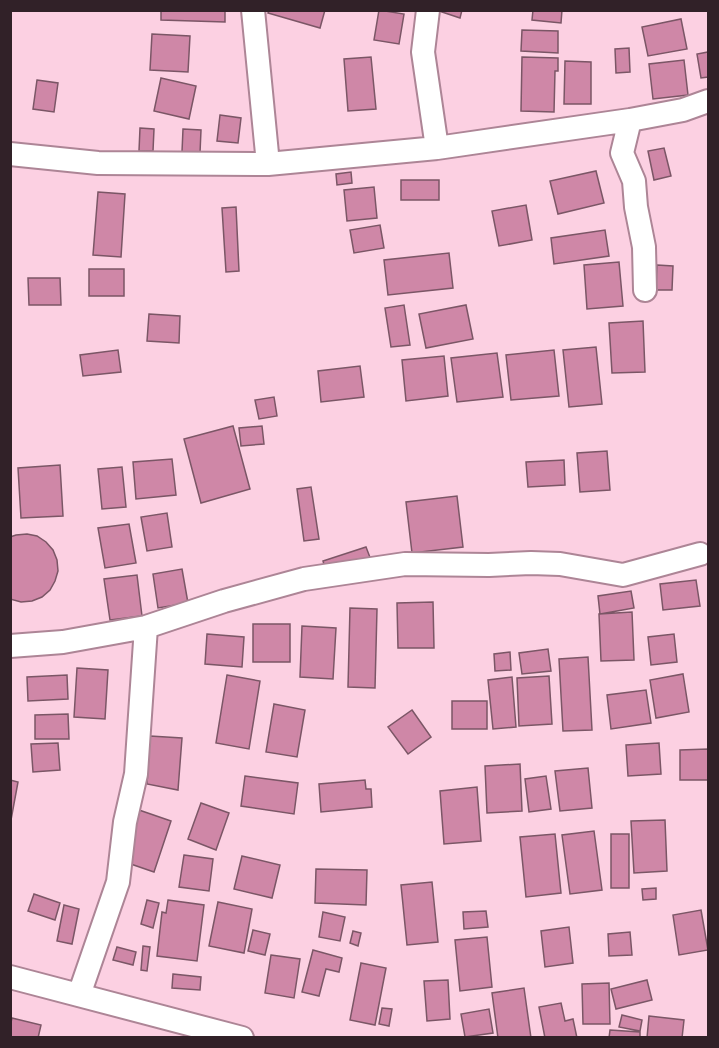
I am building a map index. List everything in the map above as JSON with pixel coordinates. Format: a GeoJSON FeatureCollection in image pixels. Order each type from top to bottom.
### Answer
{"type":"FeatureCollection","features":[{"type":"Feature","properties":{"kind":"street"},"geometry":{"type":"LineString","coordinates":[[253,10],[268,164]]}},
{"type":"Feature","properties":{"kind":"street"},"geometry":{"type":"LineString","coordinates":[[428,10],[423,52],[437,148]]}},
{"type":"Feature","properties":{"kind":"street"},"geometry":{"type":"LineString","coordinates":[[10,154],[98,163],[268,164],[437,148],[630,120],[683,110],[708,101]]}},
{"type":"Feature","properties":{"kind":"street"},"geometry":{"type":"LineString","coordinates":[[630,120],[622,153],[634,181],[636,207],[644,247],[645,290]]}},
{"type":"Feature","properties":{"kind":"street"},"geometry":{"type":"LineString","coordinates":[[10,646],[63,642],[146,627],[224,601],[304,579],[405,564],[560,564],[623,575],[700,554]]}},
{"type":"Feature","properties":{"kind":"street"},"geometry":{"type":"LineString","coordinates":[[80,995],[118,882],[125,822],[136,774],[146,627]]}},
{"type":"Feature","properties":{"kind":"street"},"geometry":{"type":"LineString","coordinates":[[10,977],[242,1038]]}},
{"type":"Feature","properties":{"kind":"building"},"geometry":{"type":"Polygon","coordinates":[[[161,10],[225,10],[225,22],[161,20],[161,10]]]}},
{"type":"Feature","properties":{"kind":"building"},"geometry":{"type":"Polygon","coordinates":[[[269,10],[325,10],[320,28],[268,13],[269,10]]]}},
{"type":"Feature","properties":{"kind":"building"},"geometry":{"type":"Polygon","coordinates":[[[379,10],[404,14],[399,44],[374,40],[379,10]]]}},
{"type":"Feature","properties":{"kind":"building"},"geometry":{"type":"Polygon","coordinates":[[[436,10],[462,10],[460,18],[436,10]]]}},
{"type":"Feature","properties":{"kind":"building"},"geometry":{"type":"Polygon","coordinates":[[[533,10],[562,10],[561,23],[532,20],[533,10]]]}},
{"type":"Feature","properties":{"kind":"building"},"geometry":{"type":"Polygon","coordinates":[[[681,19],[687,49],[648,56],[642,27],[681,19]]]}},
{"type":"Feature","properties":{"kind":"building"},"geometry":{"type":"Polygon","coordinates":[[[522,30],[558,31],[558,53],[521,51],[522,30]]]}},
{"type":"Feature","properties":{"kind":"building"},"geometry":{"type":"Polygon","coordinates":[[[152,34],[190,36],[188,72],[150,70],[152,34]]]}},
{"type":"Feature","properties":{"kind":"building"},"geometry":{"type":"Polygon","coordinates":[[[629,48],[630,72],[616,73],[615,49],[629,48]]]}},
{"type":"Feature","properties":{"kind":"building"},"geometry":{"type":"Polygon","coordinates":[[[708,52],[708,77],[701,78],[697,54],[708,52]]]}},
{"type":"Feature","properties":{"kind":"building"},"geometry":{"type":"Polygon","coordinates":[[[371,57],[376,109],[348,111],[344,59],[371,57]]]}},
{"type":"Feature","properties":{"kind":"building"},"geometry":{"type":"Polygon","coordinates":[[[522,57],[558,58],[558,71],[555,71],[554,112],[521,111],[522,57]]]}},
{"type":"Feature","properties":{"kind":"building"},"geometry":{"type":"Polygon","coordinates":[[[684,60],[688,95],[653,99],[649,64],[684,60]]]}},
{"type":"Feature","properties":{"kind":"building"},"geometry":{"type":"Polygon","coordinates":[[[565,61],[591,62],[591,104],[564,104],[565,61]]]}},
{"type":"Feature","properties":{"kind":"building"},"geometry":{"type":"Polygon","coordinates":[[[161,78],[196,86],[189,119],[154,111],[161,78]]]}},
{"type":"Feature","properties":{"kind":"building"},"geometry":{"type":"Polygon","coordinates":[[[37,80],[58,83],[54,112],[33,109],[37,80]]]}},
{"type":"Feature","properties":{"kind":"building"},"geometry":{"type":"Polygon","coordinates":[[[220,115],[241,118],[238,143],[217,141],[220,115]]]}},
{"type":"Feature","properties":{"kind":"building"},"geometry":{"type":"Polygon","coordinates":[[[140,128],[154,129],[153,151],[139,151],[140,128]]]}},
{"type":"Feature","properties":{"kind":"building"},"geometry":{"type":"Polygon","coordinates":[[[183,129],[201,130],[200,153],[182,152],[183,129]]]}},
{"type":"Feature","properties":{"kind":"building"},"geometry":{"type":"Polygon","coordinates":[[[664,148],[671,176],[654,180],[648,151],[664,148]]]}},
{"type":"Feature","properties":{"kind":"building"},"geometry":{"type":"Polygon","coordinates":[[[596,171],[604,203],[558,214],[550,181],[596,171]]]}},
{"type":"Feature","properties":{"kind":"building"},"geometry":{"type":"Polygon","coordinates":[[[351,172],[352,183],[337,185],[336,174],[351,172]]]}},
{"type":"Feature","properties":{"kind":"building"},"geometry":{"type":"Polygon","coordinates":[[[401,180],[439,180],[439,200],[401,200],[401,180]]]}},
{"type":"Feature","properties":{"kind":"building"},"geometry":{"type":"Polygon","coordinates":[[[374,187],[377,218],[347,221],[344,190],[374,187]]]}},
{"type":"Feature","properties":{"kind":"building"},"geometry":{"type":"Polygon","coordinates":[[[98,192],[125,194],[121,257],[93,255],[98,192]]]}},
{"type":"Feature","properties":{"kind":"building"},"geometry":{"type":"Polygon","coordinates":[[[526,205],[532,240],[499,246],[492,211],[526,205]]]}},
{"type":"Feature","properties":{"kind":"building"},"geometry":{"type":"Polygon","coordinates":[[[236,207],[239,271],[226,272],[222,208],[236,207]]]}},
{"type":"Feature","properties":{"kind":"building"},"geometry":{"type":"Polygon","coordinates":[[[380,225],[384,248],[354,253],[350,230],[380,225]]]}},
{"type":"Feature","properties":{"kind":"building"},"geometry":{"type":"Polygon","coordinates":[[[605,230],[609,256],[554,264],[551,238],[605,230]]]}},
{"type":"Feature","properties":{"kind":"building"},"geometry":{"type":"Polygon","coordinates":[[[449,253],[453,288],[388,295],[384,260],[449,253]]]}},
{"type":"Feature","properties":{"kind":"building"},"geometry":{"type":"Polygon","coordinates":[[[619,262],[623,306],[587,309],[584,265],[619,262]]]}},
{"type":"Feature","properties":{"kind":"building"},"geometry":{"type":"Polygon","coordinates":[[[657,265],[673,266],[672,290],[656,290],[657,265]]]}},
{"type":"Feature","properties":{"kind":"building"},"geometry":{"type":"Polygon","coordinates":[[[89,269],[124,269],[124,296],[89,296],[89,269]]]}},
{"type":"Feature","properties":{"kind":"building"},"geometry":{"type":"Polygon","coordinates":[[[28,278],[60,278],[61,305],[29,305],[28,278]]]}},
{"type":"Feature","properties":{"kind":"building"},"geometry":{"type":"Polygon","coordinates":[[[404,305],[410,345],[391,347],[385,308],[404,305]]]}},
{"type":"Feature","properties":{"kind":"building"},"geometry":{"type":"Polygon","coordinates":[[[466,305],[473,339],[426,348],[419,314],[466,305]]]}},
{"type":"Feature","properties":{"kind":"building"},"geometry":{"type":"Polygon","coordinates":[[[149,314],[180,316],[179,343],[147,341],[149,314]]]}},
{"type":"Feature","properties":{"kind":"building"},"geometry":{"type":"Polygon","coordinates":[[[643,321],[645,372],[612,373],[609,323],[643,321]]]}},
{"type":"Feature","properties":{"kind":"building"},"geometry":{"type":"Polygon","coordinates":[[[596,347],[602,404],[569,407],[563,350],[596,347]]]}},
{"type":"Feature","properties":{"kind":"building"},"geometry":{"type":"Polygon","coordinates":[[[118,350],[121,372],[83,376],[80,355],[118,350]]]}},
{"type":"Feature","properties":{"kind":"building"},"geometry":{"type":"Polygon","coordinates":[[[554,350],[559,396],[511,400],[506,355],[554,350]]]}},
{"type":"Feature","properties":{"kind":"building"},"geometry":{"type":"Polygon","coordinates":[[[497,353],[503,397],[457,402],[451,358],[497,353]]]}},
{"type":"Feature","properties":{"kind":"building"},"geometry":{"type":"Polygon","coordinates":[[[444,356],[448,396],[406,401],[402,360],[444,356]]]}},
{"type":"Feature","properties":{"kind":"building"},"geometry":{"type":"Polygon","coordinates":[[[360,366],[364,397],[321,402],[318,371],[360,366]]]}},
{"type":"Feature","properties":{"kind":"building"},"geometry":{"type":"Polygon","coordinates":[[[274,397],[277,416],[259,419],[255,400],[274,397]]]}},
{"type":"Feature","properties":{"kind":"building"},"geometry":{"type":"Polygon","coordinates":[[[233,426],[250,489],[201,503],[184,439],[233,426]]]}},
{"type":"Feature","properties":{"kind":"building"},"geometry":{"type":"Polygon","coordinates":[[[262,426],[264,444],[241,446],[239,428],[262,426]]]}},
{"type":"Feature","properties":{"kind":"building"},"geometry":{"type":"Polygon","coordinates":[[[607,451],[610,490],[580,492],[577,453],[607,451]]]}},
{"type":"Feature","properties":{"kind":"building"},"geometry":{"type":"Polygon","coordinates":[[[172,459],[176,495],[136,499],[133,462],[172,459]]]}},
{"type":"Feature","properties":{"kind":"building"},"geometry":{"type":"Polygon","coordinates":[[[564,460],[565,485],[528,487],[526,462],[564,460]]]}},
{"type":"Feature","properties":{"kind":"building"},"geometry":{"type":"Polygon","coordinates":[[[60,465],[63,516],[21,518],[18,468],[60,465]]]}},
{"type":"Feature","properties":{"kind":"building"},"geometry":{"type":"Polygon","coordinates":[[[122,467],[126,507],[102,509],[98,469],[122,467]]]}},
{"type":"Feature","properties":{"kind":"building"},"geometry":{"type":"Polygon","coordinates":[[[311,487],[319,539],[304,541],[297,489],[311,487]]]}},
{"type":"Feature","properties":{"kind":"building"},"geometry":{"type":"Polygon","coordinates":[[[457,496],[463,547],[412,553],[406,502],[457,496]]]}},
{"type":"Feature","properties":{"kind":"building"},"geometry":{"type":"Polygon","coordinates":[[[167,513],[172,547],[147,551],[141,517],[167,513]]]}},
{"type":"Feature","properties":{"kind":"building"},"geometry":{"type":"Polygon","coordinates":[[[129,524],[136,563],[105,568],[98,528],[129,524]]]}},
{"type":"Feature","properties":{"kind":"building"},"geometry":{"type":"Polygon","coordinates":[[[27,534],[37,536],[53,550],[58,571],[50,590],[42,597],[21,602],[10,599],[10,537],[27,534]]]}},
{"type":"Feature","properties":{"kind":"building"},"geometry":{"type":"Polygon","coordinates":[[[366,547],[371,560],[327,575],[323,561],[366,547]]]}},
{"type":"Feature","properties":{"kind":"building"},"geometry":{"type":"Polygon","coordinates":[[[182,569],[188,603],[158,608],[153,574],[182,569]]]}},
{"type":"Feature","properties":{"kind":"building"},"geometry":{"type":"Polygon","coordinates":[[[137,575],[142,616],[110,620],[104,579],[137,575]]]}},
{"type":"Feature","properties":{"kind":"building"},"geometry":{"type":"Polygon","coordinates":[[[696,580],[700,606],[663,610],[660,584],[696,580]]]}},
{"type":"Feature","properties":{"kind":"building"},"geometry":{"type":"Polygon","coordinates":[[[631,591],[634,608],[600,614],[598,596],[631,591]]]}},
{"type":"Feature","properties":{"kind":"building"},"geometry":{"type":"Polygon","coordinates":[[[433,602],[434,648],[398,648],[397,603],[433,602]]]}},
{"type":"Feature","properties":{"kind":"building"},"geometry":{"type":"Polygon","coordinates":[[[350,608],[377,609],[375,688],[348,687],[350,608]]]}},
{"type":"Feature","properties":{"kind":"building"},"geometry":{"type":"Polygon","coordinates":[[[632,612],[634,660],[601,661],[599,614],[632,612]]]}},
{"type":"Feature","properties":{"kind":"building"},"geometry":{"type":"Polygon","coordinates":[[[253,624],[290,624],[290,662],[253,662],[253,624]]]}},
{"type":"Feature","properties":{"kind":"building"},"geometry":{"type":"Polygon","coordinates":[[[302,626],[336,628],[333,679],[300,677],[302,626]]]}},
{"type":"Feature","properties":{"kind":"building"},"geometry":{"type":"Polygon","coordinates":[[[207,634],[244,637],[242,667],[205,664],[207,634]]]}},
{"type":"Feature","properties":{"kind":"building"},"geometry":{"type":"Polygon","coordinates":[[[674,634],[677,662],[651,665],[648,637],[674,634]]]}},
{"type":"Feature","properties":{"kind":"building"},"geometry":{"type":"Polygon","coordinates":[[[548,649],[551,671],[522,674],[519,653],[548,649]]]}},
{"type":"Feature","properties":{"kind":"building"},"geometry":{"type":"Polygon","coordinates":[[[510,652],[511,670],[495,671],[494,654],[510,652]]]}},
{"type":"Feature","properties":{"kind":"building"},"geometry":{"type":"Polygon","coordinates":[[[588,657],[592,730],[563,731],[559,659],[588,657]]]}},
{"type":"Feature","properties":{"kind":"building"},"geometry":{"type":"Polygon","coordinates":[[[77,668],[108,670],[105,719],[74,717],[77,668]]]}},
{"type":"Feature","properties":{"kind":"building"},"geometry":{"type":"Polygon","coordinates":[[[683,674],[689,712],[656,718],[650,680],[683,674]]]}},
{"type":"Feature","properties":{"kind":"building"},"geometry":{"type":"Polygon","coordinates":[[[67,675],[68,699],[28,701],[27,677],[67,675]]]}},
{"type":"Feature","properties":{"kind":"building"},"geometry":{"type":"Polygon","coordinates":[[[227,675],[260,681],[249,749],[216,743],[227,675]]]}},
{"type":"Feature","properties":{"kind":"building"},"geometry":{"type":"Polygon","coordinates":[[[549,676],[552,724],[519,726],[517,678],[549,676]]]}},
{"type":"Feature","properties":{"kind":"building"},"geometry":{"type":"Polygon","coordinates":[[[512,677],[516,727],[493,729],[488,680],[512,677]]]}},
{"type":"Feature","properties":{"kind":"building"},"geometry":{"type":"Polygon","coordinates":[[[646,690],[651,723],[611,729],[607,695],[646,690]]]}},
{"type":"Feature","properties":{"kind":"building"},"geometry":{"type":"Polygon","coordinates":[[[452,701],[487,701],[487,729],[452,729],[452,701]]]}},
{"type":"Feature","properties":{"kind":"building"},"geometry":{"type":"Polygon","coordinates":[[[274,704],[305,710],[297,757],[266,752],[274,704]]]}},
{"type":"Feature","properties":{"kind":"building"},"geometry":{"type":"Polygon","coordinates":[[[412,710],[431,737],[408,754],[388,727],[412,710]]]}},
{"type":"Feature","properties":{"kind":"building"},"geometry":{"type":"Polygon","coordinates":[[[68,714],[69,739],[35,739],[35,715],[68,714]]]}},
{"type":"Feature","properties":{"kind":"building"},"geometry":{"type":"Polygon","coordinates":[[[150,736],[182,738],[178,790],[147,784],[150,736]]]}},
{"type":"Feature","properties":{"kind":"building"},"geometry":{"type":"Polygon","coordinates":[[[58,743],[60,770],[33,772],[31,744],[58,743]]]}},
{"type":"Feature","properties":{"kind":"building"},"geometry":{"type":"Polygon","coordinates":[[[659,743],[661,774],[628,776],[626,745],[659,743]]]}},
{"type":"Feature","properties":{"kind":"building"},"geometry":{"type":"Polygon","coordinates":[[[708,749],[708,780],[680,780],[680,750],[708,749]]]}},
{"type":"Feature","properties":{"kind":"building"},"geometry":{"type":"Polygon","coordinates":[[[520,764],[522,811],[487,813],[485,766],[520,764]]]}},
{"type":"Feature","properties":{"kind":"building"},"geometry":{"type":"Polygon","coordinates":[[[588,768],[592,808],[560,811],[555,771],[588,768]]]}},
{"type":"Feature","properties":{"kind":"building"},"geometry":{"type":"Polygon","coordinates":[[[245,776],[298,783],[294,814],[241,806],[245,776]]]}},
{"type":"Feature","properties":{"kind":"building"},"geometry":{"type":"Polygon","coordinates":[[[546,776],[551,809],[529,812],[525,779],[546,776]]]}},
{"type":"Feature","properties":{"kind":"building"},"geometry":{"type":"Polygon","coordinates":[[[10,780],[18,782],[11,820],[10,820],[10,780]]]}},
{"type":"Feature","properties":{"kind":"building"},"geometry":{"type":"Polygon","coordinates":[[[365,780],[366,789],[371,789],[372,807],[321,812],[319,784],[365,780]]]}},
{"type":"Feature","properties":{"kind":"building"},"geometry":{"type":"Polygon","coordinates":[[[477,787],[481,841],[444,844],[440,791],[477,787]]]}},
{"type":"Feature","properties":{"kind":"building"},"geometry":{"type":"Polygon","coordinates":[[[201,803],[229,813],[216,850],[188,839],[201,803]]]}},
{"type":"Feature","properties":{"kind":"building"},"geometry":{"type":"Polygon","coordinates":[[[139,810],[171,821],[154,872],[122,861],[139,810]]]}},
{"type":"Feature","properties":{"kind":"building"},"geometry":{"type":"Polygon","coordinates":[[[665,820],[667,871],[634,873],[631,821],[665,820]]]}},
{"type":"Feature","properties":{"kind":"building"},"geometry":{"type":"Polygon","coordinates":[[[594,831],[602,890],[570,894],[562,835],[594,831]]]}},
{"type":"Feature","properties":{"kind":"building"},"geometry":{"type":"Polygon","coordinates":[[[555,834],[561,893],[526,897],[520,837],[555,834]]]}},
{"type":"Feature","properties":{"kind":"building"},"geometry":{"type":"Polygon","coordinates":[[[611,834],[629,834],[629,888],[611,888],[611,834]]]}},
{"type":"Feature","properties":{"kind":"building"},"geometry":{"type":"Polygon","coordinates":[[[184,855],[213,859],[209,891],[179,887],[184,855]]]}},
{"type":"Feature","properties":{"kind":"building"},"geometry":{"type":"Polygon","coordinates":[[[242,856],[280,865],[272,898],[234,889],[242,856]]]}},
{"type":"Feature","properties":{"kind":"building"},"geometry":{"type":"Polygon","coordinates":[[[316,869],[367,870],[366,905],[315,903],[316,869]]]}},
{"type":"Feature","properties":{"kind":"building"},"geometry":{"type":"Polygon","coordinates":[[[432,882],[438,942],[407,945],[401,885],[432,882]]]}},
{"type":"Feature","properties":{"kind":"building"},"geometry":{"type":"Polygon","coordinates":[[[656,888],[656,899],[643,900],[642,889],[656,888]]]}},
{"type":"Feature","properties":{"kind":"building"},"geometry":{"type":"Polygon","coordinates":[[[34,894],[60,903],[55,920],[28,911],[34,894]]]}},
{"type":"Feature","properties":{"kind":"building"},"geometry":{"type":"Polygon","coordinates":[[[147,900],[159,903],[153,928],[141,924],[147,900]]]}},
{"type":"Feature","properties":{"kind":"building"},"geometry":{"type":"Polygon","coordinates":[[[168,900],[204,905],[197,961],[157,956],[162,912],[166,913],[168,900]]]}},
{"type":"Feature","properties":{"kind":"building"},"geometry":{"type":"Polygon","coordinates":[[[218,902],[252,909],[244,953],[209,946],[218,902]]]}},
{"type":"Feature","properties":{"kind":"building"},"geometry":{"type":"Polygon","coordinates":[[[64,905],[79,909],[72,944],[57,941],[64,905]]]}},
{"type":"Feature","properties":{"kind":"building"},"geometry":{"type":"Polygon","coordinates":[[[701,910],[708,950],[679,955],[673,915],[701,910]]]}},
{"type":"Feature","properties":{"kind":"building"},"geometry":{"type":"Polygon","coordinates":[[[486,911],[488,927],[464,929],[463,912],[486,911]]]}},
{"type":"Feature","properties":{"kind":"building"},"geometry":{"type":"Polygon","coordinates":[[[323,912],[345,917],[340,941],[319,937],[323,912]]]}},
{"type":"Feature","properties":{"kind":"building"},"geometry":{"type":"Polygon","coordinates":[[[569,927],[573,963],[545,967],[541,931],[569,927]]]}},
{"type":"Feature","properties":{"kind":"building"},"geometry":{"type":"Polygon","coordinates":[[[253,930],[270,934],[265,955],[248,951],[253,930]]]}},
{"type":"Feature","properties":{"kind":"building"},"geometry":{"type":"Polygon","coordinates":[[[353,931],[361,933],[358,946],[350,943],[353,931]]]}},
{"type":"Feature","properties":{"kind":"building"},"geometry":{"type":"Polygon","coordinates":[[[630,932],[632,955],[609,956],[608,934],[630,932]]]}},
{"type":"Feature","properties":{"kind":"building"},"geometry":{"type":"Polygon","coordinates":[[[487,937],[492,987],[460,991],[455,940],[487,937]]]}},
{"type":"Feature","properties":{"kind":"building"},"geometry":{"type":"Polygon","coordinates":[[[143,946],[150,947],[147,971],[141,970],[143,946]]]}},
{"type":"Feature","properties":{"kind":"building"},"geometry":{"type":"Polygon","coordinates":[[[117,947],[136,952],[133,965],[113,960],[117,947]]]}},
{"type":"Feature","properties":{"kind":"building"},"geometry":{"type":"Polygon","coordinates":[[[313,950],[342,958],[339,972],[326,969],[319,996],[302,992],[313,950]]]}},
{"type":"Feature","properties":{"kind":"building"},"geometry":{"type":"Polygon","coordinates":[[[271,955],[300,959],[294,998],[265,993],[271,955]]]}},
{"type":"Feature","properties":{"kind":"building"},"geometry":{"type":"Polygon","coordinates":[[[361,963],[386,968],[375,1025],[350,1020],[361,963]]]}},
{"type":"Feature","properties":{"kind":"building"},"geometry":{"type":"Polygon","coordinates":[[[173,974],[201,977],[200,990],[172,988],[173,974]]]}},
{"type":"Feature","properties":{"kind":"building"},"geometry":{"type":"Polygon","coordinates":[[[448,980],[450,1019],[427,1021],[424,981],[448,980]]]}},
{"type":"Feature","properties":{"kind":"building"},"geometry":{"type":"Polygon","coordinates":[[[647,980],[652,1000],[616,1009],[611,989],[647,980]]]}},
{"type":"Feature","properties":{"kind":"building"},"geometry":{"type":"Polygon","coordinates":[[[609,983],[610,1024],[583,1024],[582,984],[609,983]]]}},
{"type":"Feature","properties":{"kind":"building"},"geometry":{"type":"Polygon","coordinates":[[[524,988],[531,1038],[498,1038],[492,993],[524,988]]]}},
{"type":"Feature","properties":{"kind":"building"},"geometry":{"type":"Polygon","coordinates":[[[561,1003],[565,1021],[573,1019],[577,1038],[545,1038],[539,1007],[561,1003]]]}},
{"type":"Feature","properties":{"kind":"building"},"geometry":{"type":"Polygon","coordinates":[[[382,1008],[392,1009],[389,1026],[379,1024],[382,1008]]]}},
{"type":"Feature","properties":{"kind":"building"},"geometry":{"type":"Polygon","coordinates":[[[489,1009],[493,1033],[465,1037],[461,1014],[489,1009]]]}},
{"type":"Feature","properties":{"kind":"building"},"geometry":{"type":"Polygon","coordinates":[[[622,1015],[642,1020],[640,1031],[619,1027],[622,1015]]]}},
{"type":"Feature","properties":{"kind":"building"},"geometry":{"type":"Polygon","coordinates":[[[649,1016],[684,1020],[682,1038],[647,1038],[649,1016]]]}},
{"type":"Feature","properties":{"kind":"building"},"geometry":{"type":"Polygon","coordinates":[[[12,1018],[41,1025],[38,1038],[10,1038],[12,1018]]]}},
{"type":"Feature","properties":{"kind":"building"},"geometry":{"type":"Polygon","coordinates":[[[610,1030],[640,1032],[640,1038],[609,1038],[610,1030]]]}}]}
